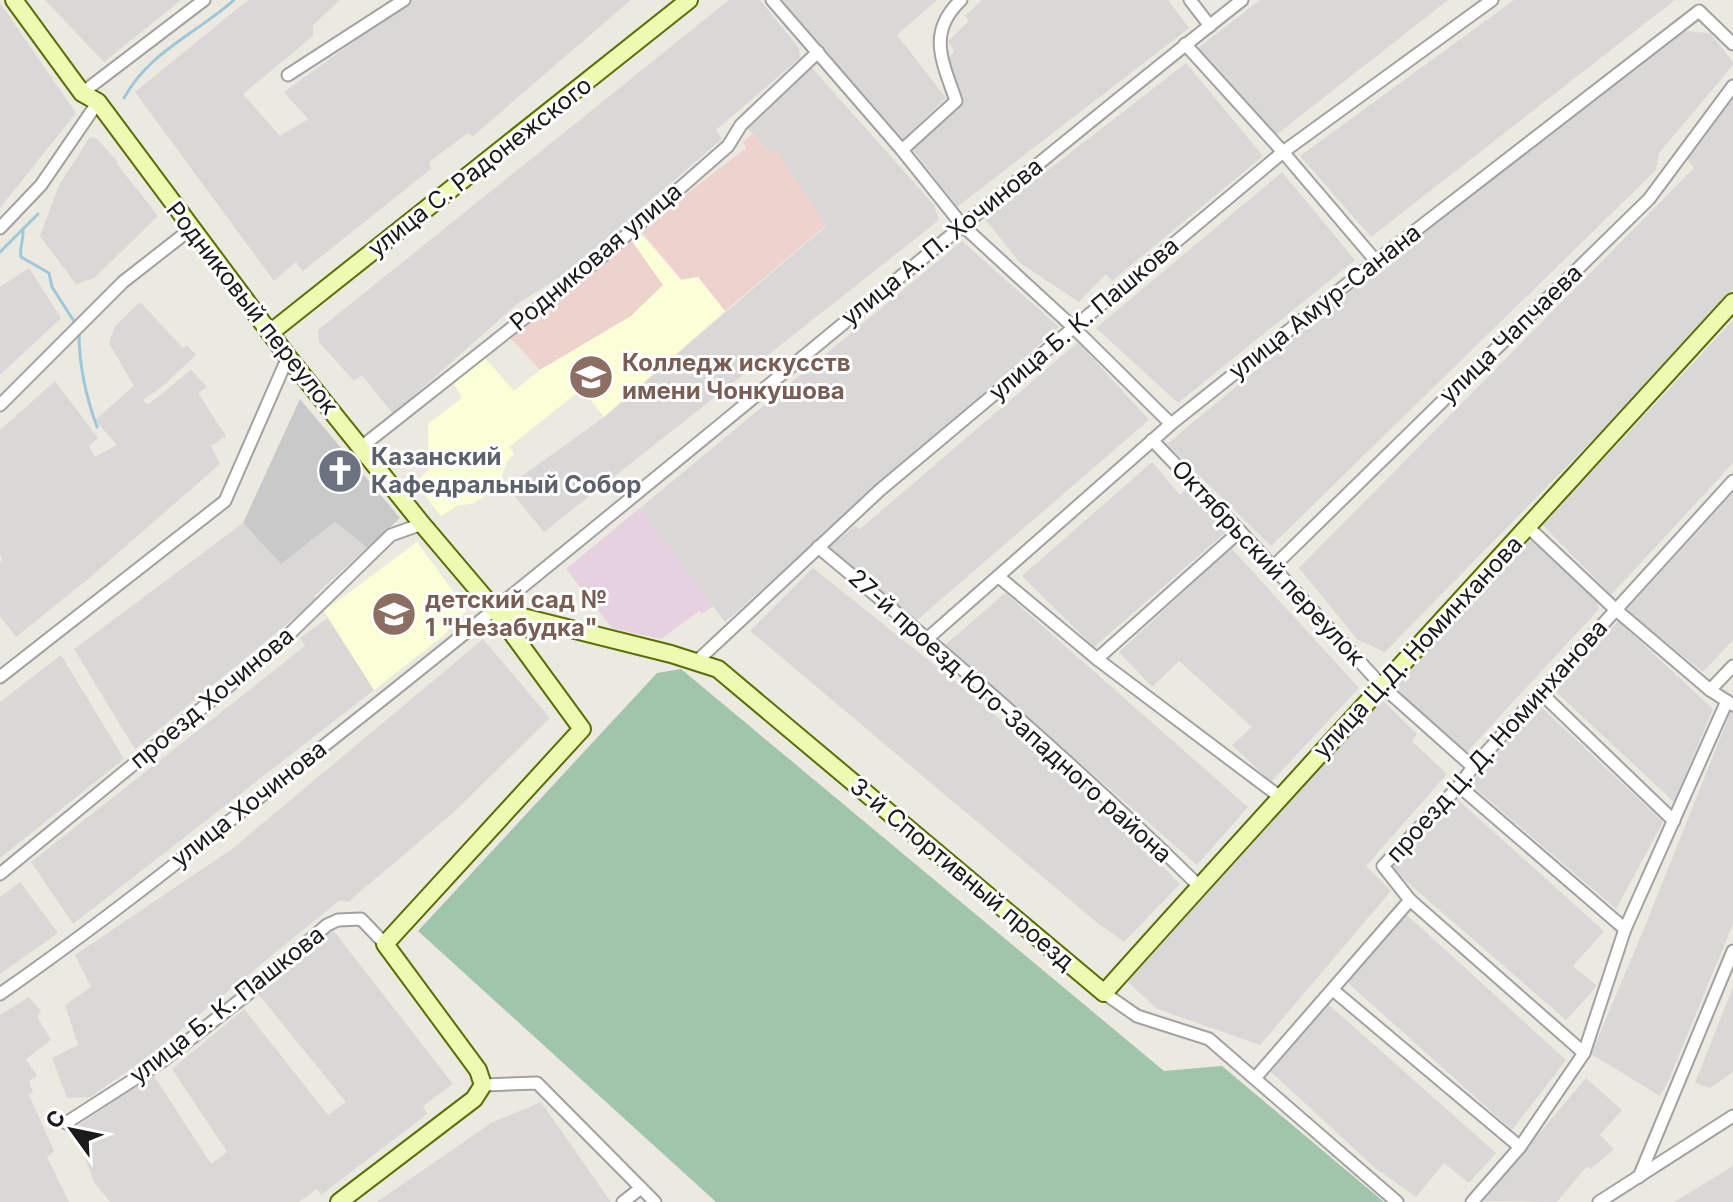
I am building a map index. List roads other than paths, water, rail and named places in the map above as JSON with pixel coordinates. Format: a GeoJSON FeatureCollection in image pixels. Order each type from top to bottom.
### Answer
{"type":"FeatureCollection","features":[{"type":"Feature","properties":{"kind":"street","name":"Родниковый переулок"},"geometry":{"type":"LineString","coordinates":[[14,0],[82,93],[98,102],[288,357],[495,610],[582,729],[385,944]]}},
{"type":"Feature","properties":{"kind":"street"},"geometry":{"type":"LineString","coordinates":[[82,93],[204,0]]}},
{"type":"Feature","properties":{"kind":"street"},"geometry":{"type":"LineString","coordinates":[[288,75],[404,0]]}},
{"type":"Feature","properties":{"kind":"street","name":"улица С. Радонежского"},"geometry":{"type":"LineString","coordinates":[[270,333],[689,0]]}},
{"type":"Feature","properties":{"kind":"street","name":"Октябрьский переулок"},"geometry":{"type":"LineString","coordinates":[[772,0],[902,150],[962,225],[1073,327],[1171,424]]}},
{"type":"Feature","properties":{"kind":"street"},"geometry":{"type":"LineString","coordinates":[[902,150],[956,101],[938,47],[940,30],[949,11],[961,0]]}},
{"type":"Feature","properties":{"kind":"street"},"geometry":{"type":"LineString","coordinates":[[1190,0],[1210,26]]}},
{"type":"Feature","properties":{"kind":"street","name":"улица А. П. Хочинова"},"geometry":{"type":"LineString","coordinates":[[495,610],[962,225],[1242,0]]}},
{"type":"Feature","properties":{"kind":"street","name":"улица Б. К. Пашкова"},"geometry":{"type":"LineString","coordinates":[[696,662],[880,490],[1283,152],[1492,0]]}},
{"type":"Feature","properties":{"kind":"street","name":"улица Амур-Санана"},"geometry":{"type":"LineString","coordinates":[[928,638],[1171,424],[1699,11],[1733,44]]}},
{"type":"Feature","properties":{"kind":"street"},"geometry":{"type":"LineString","coordinates":[[1185,44],[1376,261]]}},
{"type":"Feature","properties":{"kind":"street","name":"Родниковая улица"},"geometry":{"type":"LineString","coordinates":[[360,448],[599,259],[728,146],[741,125],[818,52]]}},
{"type":"Feature","properties":{"kind":"street","name":"улица Чапчаева"},"geometry":{"type":"LineString","coordinates":[[1273,567],[1649,199],[1733,86]]}},
{"type":"Feature","properties":{"kind":"street"},"geometry":{"type":"LineString","coordinates":[[0,228],[41,185],[98,102]]}},
{"type":"Feature","properties":{"kind":"street"},"geometry":{"type":"LineString","coordinates":[[0,405],[123,282],[192,228]]}},
{"type":"Feature","properties":{"kind":"street","name":"улица Ц.Д. Номинханова"},"geometry":{"type":"LineString","coordinates":[[1104,993],[1733,302]]}},
{"type":"Feature","properties":{"kind":"street"},"geometry":{"type":"LineString","coordinates":[[0,677],[225,501],[288,357]]}},
{"type":"Feature","properties":{"kind":"street","name":"Октябрьский переулок"},"geometry":{"type":"LineString","coordinates":[[1152,440],[1383,687],[1473,767]]}},
{"type":"Feature","properties":{"kind":"street","name":"проезд Ц. Д. Номинханова"},"geometry":{"type":"LineString","coordinates":[[1256,1077],[1410,900],[1383,866],[1459,786],[1733,481]]}},
{"type":"Feature","properties":{"kind":"street","name":"проезд Хочинова"},"geometry":{"type":"LineString","coordinates":[[0,874],[275,648],[391,535],[422,524]]}},
{"type":"Feature","properties":{"kind":"street"},"geometry":{"type":"LineString","coordinates":[[1472,1202],[1520,1147],[1584,1053],[1625,929],[1730,703],[1710,690],[1615,609],[1528,527]]}},
{"type":"Feature","properties":{"kind":"street"},"geometry":{"type":"LineString","coordinates":[[1097,659],[1240,531]]}},
{"type":"Feature","properties":{"kind":"street","name":"27-й проезд Юго-Западного района"},"geometry":{"type":"LineString","coordinates":[[818,547],[928,638],[1118,806],[1200,887]]}},
{"type":"Feature","properties":{"kind":"street"},"geometry":{"type":"LineString","coordinates":[[999,577],[1097,659],[1280,797]]}},
{"type":"Feature","properties":{"kind":"street","name":"3-й Спортивный проезд"},"geometry":{"type":"LineString","coordinates":[[495,610],[718,669],[1104,993],[1137,1016],[1209,1039],[1397,1202]]}},
{"type":"Feature","properties":{"kind":"street","name":"улица Хочинова"},"geometry":{"type":"LineString","coordinates":[[0,994],[77,941],[495,610]]}},
{"type":"Feature","properties":{"kind":"street"},"geometry":{"type":"LineString","coordinates":[[1710,690],[1733,666]]}},
{"type":"Feature","properties":{"kind":"street"},"geometry":{"type":"LineString","coordinates":[[1541,693],[1674,821]]}},
{"type":"Feature","properties":{"kind":"street"},"geometry":{"type":"LineString","coordinates":[[1459,786],[1625,929]]}},
{"type":"Feature","properties":{"kind":"street"},"geometry":{"type":"LineString","coordinates":[[1410,900],[1584,1053]]}},
{"type":"Feature","properties":{"kind":"street","name":"улица Б. К. Пашкова"},"geometry":{"type":"LineString","coordinates":[[66,1123],[161,1062],[249,993],[327,925],[338,920],[361,919],[385,944]]}},
{"type":"Feature","properties":{"kind":"street"},"geometry":{"type":"LineString","coordinates":[[385,944],[478,1070],[483,1085]]}},
{"type":"Feature","properties":{"kind":"street"},"geometry":{"type":"LineString","coordinates":[[1639,1177],[1733,951]]}},
{"type":"Feature","properties":{"kind":"street"},"geometry":{"type":"LineString","coordinates":[[1333,990],[1520,1147]]}},
{"type":"Feature","properties":{"kind":"street"},"geometry":{"type":"LineString","coordinates":[[483,1085],[537,1083],[655,1202]]}},
{"type":"Feature","properties":{"kind":"street"},"geometry":{"type":"LineString","coordinates":[[339,1202],[474,1099],[483,1085]]}},
{"type":"Feature","properties":{"kind":"street"},"geometry":{"type":"LineString","coordinates":[[1599,1202],[1733,1116]]}},
{"type":"Feature","properties":{"kind":"street"},"geometry":{"type":"LineString","coordinates":[[623,1202],[641,1188]]}},
{"type":"Feature","properties":{"kind":"waterway"},"geometry":{"type":"LineString","coordinates":[[124,98],[146,68],[234,0]]}},
{"type":"Feature","properties":{"kind":"waterway"},"geometry":{"type":"LineString","coordinates":[[0,252],[38,214]]}},
{"type":"Feature","properties":{"kind":"waterway"},"geometry":{"type":"LineString","coordinates":[[23,230],[21,257],[49,273],[52,287],[77,326]]}},
{"type":"Feature","properties":{"kind":"waterway"},"geometry":{"type":"LineString","coordinates":[[79,333],[84,381],[97,427]]}},
{"type":"Feature","properties":{"kind":"place","name":"Колледж искусств имени Чонкушова"},"geometry":{"type":"Point","coordinates":[591,377]}},
{"type":"Feature","properties":{"kind":"place","name":"Казанский Кафедральный Собор"},"geometry":{"type":"Point","coordinates":[340,471]}},
{"type":"Feature","properties":{"kind":"place","name":"детский сад № 1 \"Незабудка\""},"geometry":{"type":"Point","coordinates":[394,614]}}]}
